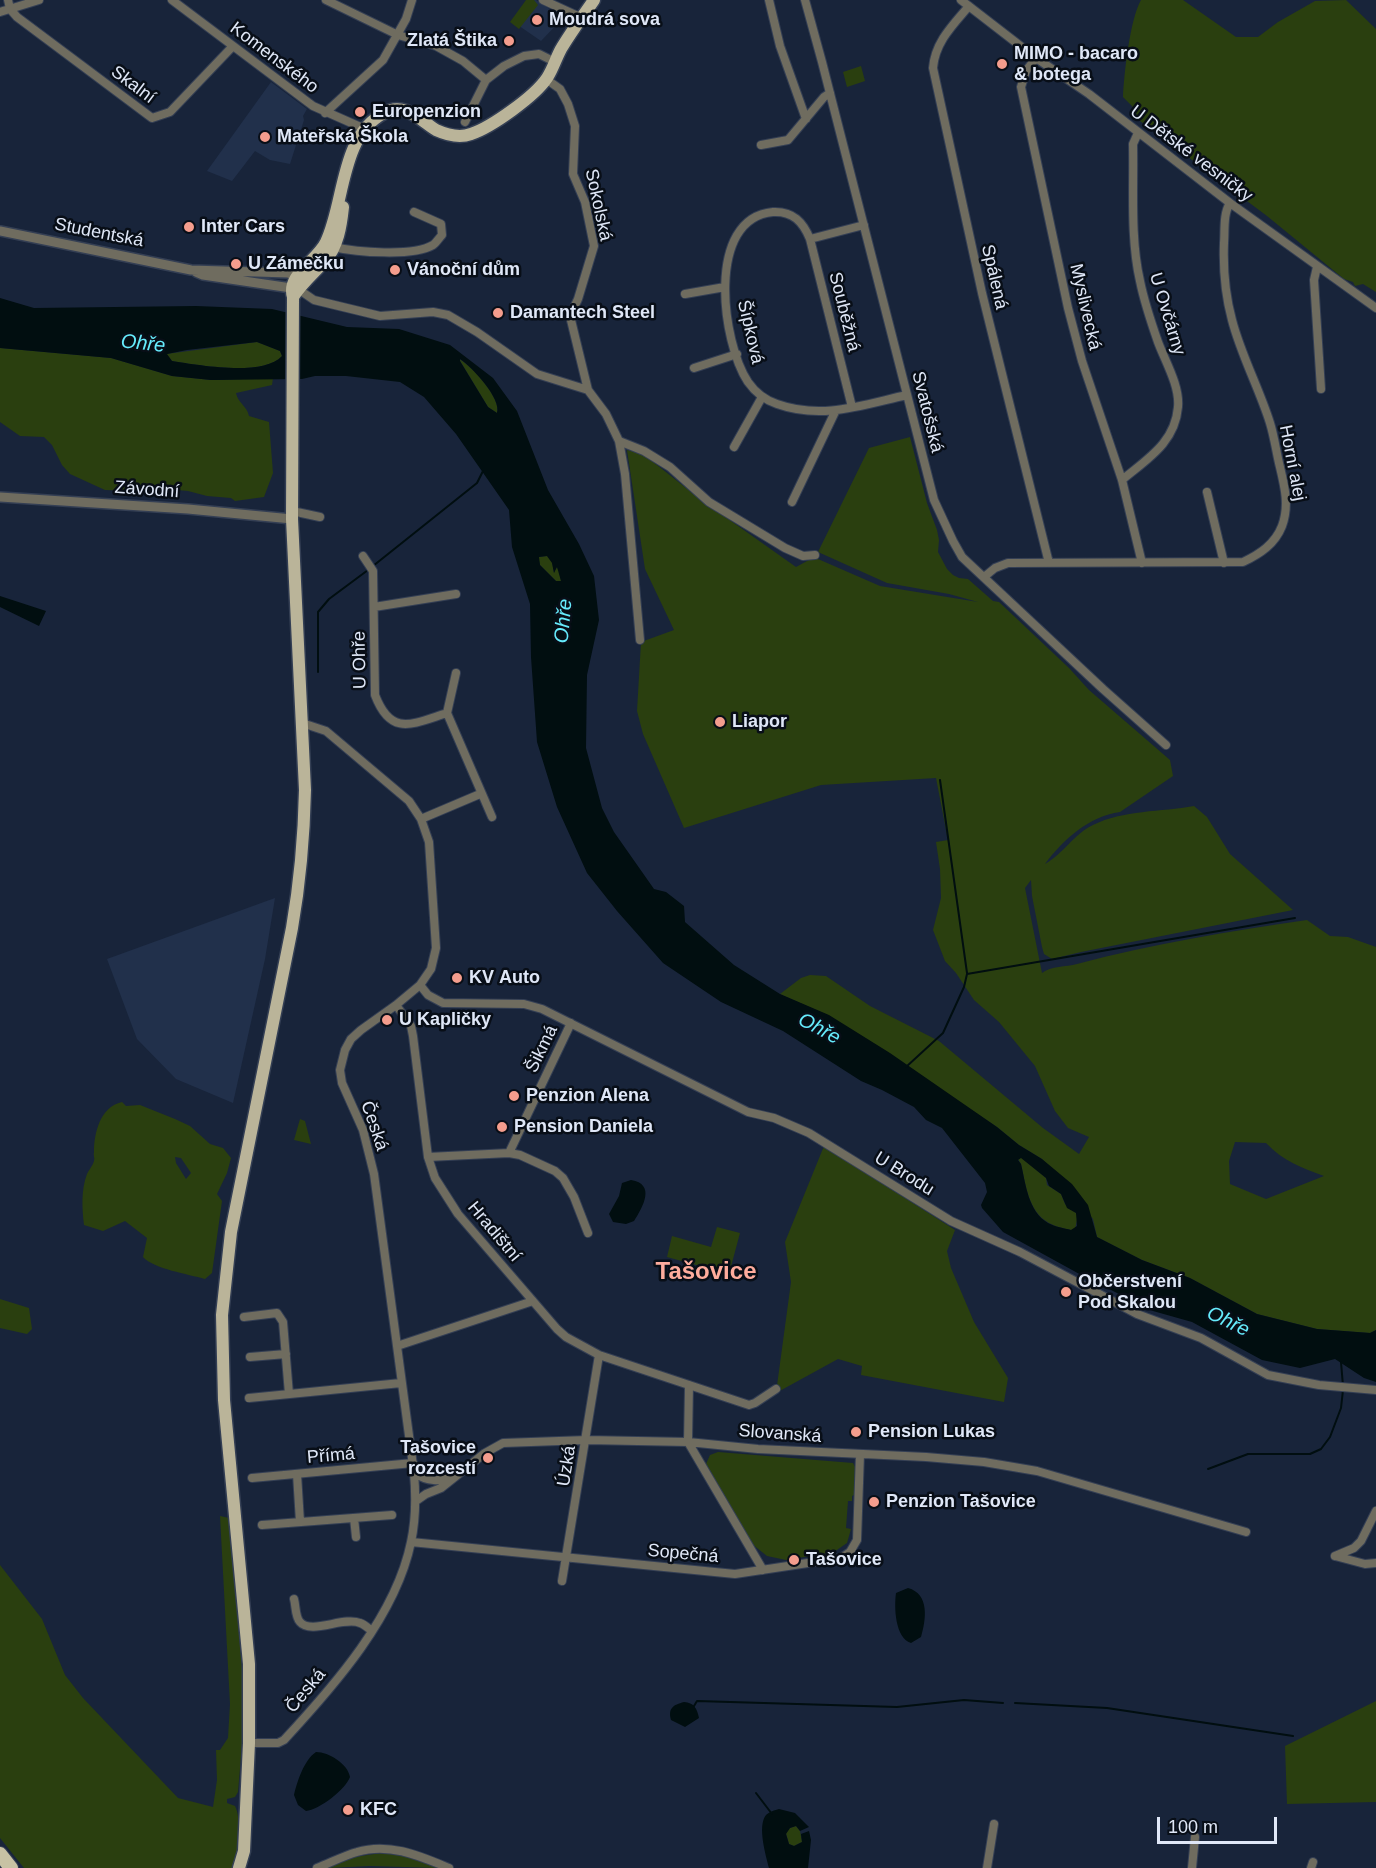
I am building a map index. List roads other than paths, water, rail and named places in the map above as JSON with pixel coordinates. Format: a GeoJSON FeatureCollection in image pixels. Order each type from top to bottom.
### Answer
{"type":"FeatureCollection","features":[{"type":"Feature","properties":{"kind":"main road"},"geometry":{"type":"LineString","coordinates":[[294,287],[326,260],[355,143],[364,131],[383,113],[401,109],[411,112],[443,133],[456,136],[472,134],[516,108],[546,80],[560,50],[594,0]]}},
{"type":"Feature","properties":{"kind":"main road"},"geometry":{"type":"LineString","coordinates":[[239,1868],[244,1851],[249,1743],[249,1664],[224,1400],[222,1315],[231,1232],[298,891],[304,823],[302,723],[292,515],[294,287],[310,263],[329,245]]}},
{"type":"Feature","properties":{"kind":"main road"},"geometry":{"type":"LineString","coordinates":[[244,1851],[249,1868]]}},
{"type":"Feature","properties":{"kind":"street"},"geometry":{"type":"LineString","coordinates":[[0,6],[39,0]]}},
{"type":"Feature","properties":{"kind":"street","name":"Komenského"},"geometry":{"type":"LineString","coordinates":[[172,0],[325,112],[364,131]]}},
{"type":"Feature","properties":{"kind":"street"},"geometry":{"type":"LineString","coordinates":[[326,0],[398,35],[436,46],[463,61],[486,80]]}},
{"type":"Feature","properties":{"kind":"street"},"geometry":{"type":"LineString","coordinates":[[325,112],[383,60],[406,19],[412,0]]}},
{"type":"Feature","properties":{"kind":"street"},"geometry":{"type":"LineString","coordinates":[[543,0],[582,18]]}},
{"type":"Feature","properties":{"kind":"street"},"geometry":{"type":"LineString","coordinates":[[770,0],[780,46],[806,118]]}},
{"type":"Feature","properties":{"kind":"street","name":"Svatošská"},"geometry":{"type":"LineString","coordinates":[[805,0],[934,501],[952,541],[962,557],[1166,745]]}},
{"type":"Feature","properties":{"kind":"street","name":"U Dětské vesničky"},"geometry":{"type":"LineString","coordinates":[[961,0],[1036,58],[1089,94],[1230,203],[1376,308]]}},
{"type":"Feature","properties":{"kind":"street"},"geometry":{"type":"LineString","coordinates":[[0,12],[9,4]]}},
{"type":"Feature","properties":{"kind":"street","name":"Skalní"},"geometry":{"type":"LineString","coordinates":[[9,4],[17,17],[152,118],[170,112],[233,46]]}},
{"type":"Feature","properties":{"kind":"street","name":"Spálená"},"geometry":{"type":"LineString","coordinates":[[969,6],[940,42],[934,55],[933,68],[982,293],[1049,563]]}},
{"type":"Feature","properties":{"kind":"street"},"geometry":{"type":"LineString","coordinates":[[465,122],[486,80],[504,66],[524,56],[539,54],[555,62]]}},
{"type":"Feature","properties":{"kind":"street","name":"Myslivecká"},"geometry":{"type":"LineString","coordinates":[[1036,58],[1026,71],[1021,87],[1068,308],[1082,362],[1122,480],[1142,563]]}},
{"type":"Feature","properties":{"kind":"street","name":"Sokolská"},"geometry":{"type":"LineString","coordinates":[[546,80],[560,89],[575,126],[573,174],[585,202],[594,246],[578,299],[570,316],[588,390],[606,414],[619,441],[625,474],[640,640]]}},
{"type":"Feature","properties":{"kind":"street"},"geometry":{"type":"LineString","coordinates":[[760,145],[788,140],[824,97],[830,93]]}},
{"type":"Feature","properties":{"kind":"street","name":"U Ovčárny"},"geometry":{"type":"LineString","coordinates":[[1122,480],[1165,444],[1179,406],[1175,387],[1139,280],[1135,245],[1133,144],[1138,133]]}},
{"type":"Feature","properties":{"kind":"street","name":"Horní alej"},"geometry":{"type":"LineString","coordinates":[[984,577],[995,568],[1008,563],[1243,562],[1267,548],[1282,527],[1286,513],[1286,498],[1269,422],[1232,321],[1226,291],[1223,268],[1226,215],[1230,203]]}},
{"type":"Feature","properties":{"kind":"street"},"geometry":{"type":"LineString","coordinates":[[329,245],[364,251],[418,251],[434,245],[442,235],[441,224],[414,212]]}},
{"type":"Feature","properties":{"kind":"street","name":"Šípková"},"geometry":{"type":"LineString","coordinates":[[762,397],[747,381],[736,354],[728,322],[725,287],[732,245],[735,236],[753,217],[781,212],[795,217],[804,225]]}},
{"type":"Feature","properties":{"kind":"street","name":"Souběžná"},"geometry":{"type":"LineString","coordinates":[[804,225],[810,239],[852,407]]}},
{"type":"Feature","properties":{"kind":"street"},"geometry":{"type":"LineString","coordinates":[[810,239],[864,225]]}},
{"type":"Feature","properties":{"kind":"street","name":"Studentská"},"geometry":{"type":"LineString","coordinates":[[0,231],[192,270],[294,287]]}},
{"type":"Feature","properties":{"kind":"street"},"geometry":{"type":"LineString","coordinates":[[1317,267],[1314,280],[1321,389]]}},
{"type":"Feature","properties":{"kind":"street","name":"Studentská"},"geometry":{"type":"LineString","coordinates":[[192,270],[203,275],[294,287]]}},
{"type":"Feature","properties":{"kind":"street"},"geometry":{"type":"LineString","coordinates":[[294,287],[314,300],[380,316],[433,312],[448,315],[477,332],[537,374],[588,390]]}},
{"type":"Feature","properties":{"kind":"street"},"geometry":{"type":"LineString","coordinates":[[685,294],[725,287]]}},
{"type":"Feature","properties":{"kind":"street"},"geometry":{"type":"LineString","coordinates":[[694,368],[736,354]]}},
{"type":"Feature","properties":{"kind":"street"},"geometry":{"type":"LineString","coordinates":[[734,447],[762,397],[775,404],[789,407],[835,412],[907,395]]}},
{"type":"Feature","properties":{"kind":"street"},"geometry":{"type":"LineString","coordinates":[[792,502],[835,412]]}},
{"type":"Feature","properties":{"kind":"street"},"geometry":{"type":"LineString","coordinates":[[619,441],[644,451],[670,467],[709,502],[785,548],[803,556],[815,555]]}},
{"type":"Feature","properties":{"kind":"street"},"geometry":{"type":"LineString","coordinates":[[1207,492],[1224,563]]}},
{"type":"Feature","properties":{"kind":"street","name":"Závodní"},"geometry":{"type":"LineString","coordinates":[[0,497],[292,515]]}},
{"type":"Feature","properties":{"kind":"street"},"geometry":{"type":"LineString","coordinates":[[292,515],[320,518]]}},
{"type":"Feature","properties":{"kind":"street","name":"U Ohře"},"geometry":{"type":"LineString","coordinates":[[363,556],[371,568],[375,695],[380,708],[389,720],[405,725],[447,713]]}},
{"type":"Feature","properties":{"kind":"street","name":"U Ohře"},"geometry":{"type":"LineString","coordinates":[[374,607],[456,594]]}},
{"type":"Feature","properties":{"kind":"street"},"geometry":{"type":"LineString","coordinates":[[456,673],[447,713],[480,794],[492,817]]}},
{"type":"Feature","properties":{"kind":"street","name":"Česká"},"geometry":{"type":"LineString","coordinates":[[249,1743],[278,1743],[284,1740],[351,1660],[372,1630],[392,1594],[411,1542],[416,1501],[413,1463],[374,1174],[363,1130],[342,1083],[340,1070],[345,1050],[351,1039],[420,985],[431,969],[436,948],[429,842],[421,819],[409,801],[326,731],[302,723]]}},
{"type":"Feature","properties":{"kind":"street"},"geometry":{"type":"LineString","coordinates":[[421,819],[480,794]]}},
{"type":"Feature","properties":{"kind":"street","name":"U Brodu"},"geometry":{"type":"LineString","coordinates":[[420,985],[428,995],[443,1003],[524,1004],[571,1023],[748,1112],[774,1118],[808,1133],[951,1221],[1020,1252],[1137,1314],[1201,1338],[1268,1375],[1319,1385],[1376,1390]]}},
{"type":"Feature","properties":{"kind":"street","name":"Hradištní"},"geometry":{"type":"LineString","coordinates":[[396,1005],[411,1026],[428,1157],[435,1178],[458,1214],[566,1337],[599,1355],[749,1405],[776,1389]]}},
{"type":"Feature","properties":{"kind":"street","name":"Šikmá"},"geometry":{"type":"LineString","coordinates":[[509,1153],[571,1023]]}},
{"type":"Feature","properties":{"kind":"street"},"geometry":{"type":"LineString","coordinates":[[428,1157],[509,1153],[555,1171],[563,1178],[574,1197],[588,1233]]}},
{"type":"Feature","properties":{"kind":"street"},"geometry":{"type":"LineString","coordinates":[[397,1346],[533,1301]]}},
{"type":"Feature","properties":{"kind":"street"},"geometry":{"type":"LineString","coordinates":[[244,1317],[277,1313],[283,1322],[289,1394]]}},
{"type":"Feature","properties":{"kind":"street"},"geometry":{"type":"LineString","coordinates":[[250,1357],[286,1354]]}},
{"type":"Feature","properties":{"kind":"street","name":"Úzká"},"geometry":{"type":"LineString","coordinates":[[562,1581],[599,1355]]}},
{"type":"Feature","properties":{"kind":"street"},"geometry":{"type":"LineString","coordinates":[[249,1398],[401,1383]]}},
{"type":"Feature","properties":{"kind":"street"},"geometry":{"type":"LineString","coordinates":[[689,1385],[688,1442],[763,1570]]}},
{"type":"Feature","properties":{"kind":"street","name":"Slovanská"},"geometry":{"type":"LineString","coordinates":[[416,1501],[441,1488],[502,1443],[586,1440],[688,1442],[758,1449],[984,1462],[1037,1471],[1246,1532]]}},
{"type":"Feature","properties":{"kind":"street","name":"Sopečná"},"geometry":{"type":"LineString","coordinates":[[411,1542],[735,1574],[841,1558],[850,1552],[857,1540],[860,1454]]}},
{"type":"Feature","properties":{"kind":"street","name":"Přímá"},"geometry":{"type":"LineString","coordinates":[[252,1478],[413,1463]]}},
{"type":"Feature","properties":{"kind":"street","name":"Slovanská"},"geometry":{"type":"LineString","coordinates":[[414,1473],[426,1480],[435,1481],[457,1475]]}},
{"type":"Feature","properties":{"kind":"street"},"geometry":{"type":"LineString","coordinates":[[297,1474],[300,1522]]}},
{"type":"Feature","properties":{"kind":"street"},"geometry":{"type":"LineString","coordinates":[[1376,1511],[1361,1540],[1353,1548],[1335,1556],[1365,1564],[1376,1563]]}},
{"type":"Feature","properties":{"kind":"street"},"geometry":{"type":"LineString","coordinates":[[262,1525],[300,1522],[326,1524],[354,1518],[392,1515]]}},
{"type":"Feature","properties":{"kind":"street"},"geometry":{"type":"LineString","coordinates":[[354,1518],[356,1538]]}},
{"type":"Feature","properties":{"kind":"street"},"geometry":{"type":"LineString","coordinates":[[294,1599],[297,1618],[301,1624],[309,1627],[359,1622],[372,1630]]}},
{"type":"Feature","properties":{"kind":"street"},"geometry":{"type":"LineString","coordinates":[[987,1868],[994,1824]]}},
{"type":"Feature","properties":{"kind":"street"},"geometry":{"type":"LineString","coordinates":[[1192,1868],[1195,1837]]}},
{"type":"Feature","properties":{"kind":"street"},"geometry":{"type":"LineString","coordinates":[[320,1867],[358,1851],[389,1849],[406,1852],[449,1868]]}},
{"type":"Feature","properties":{"kind":"water","name":"Ohře"},"geometry":{"type":"Polygon","coordinates":[[[0,298],[34,308],[196,306],[272,309],[347,327],[399,329],[450,345],[493,378],[517,411],[548,490],[579,544],[594,576],[599,620],[587,675],[586,748],[602,808],[614,832],[654,889],[666,892],[684,906],[685,922],[734,965],[780,994],[829,1015],[890,1053],[1042,1159],[1072,1184],[1088,1205],[1097,1237],[1142,1260],[1190,1278],[1257,1314],[1317,1329],[1370,1333],[1376,1330],[1376,1382],[1364,1378],[1335,1359],[1300,1368],[1262,1360],[1192,1322],[1153,1311],[1003,1232],[982,1208],[981,1205],[987,1192],[985,1183],[942,1128],[926,1120],[914,1107],[861,1081],[783,1031],[721,1002],[663,963],[587,873],[557,807],[537,742],[530,604],[512,547],[509,510],[456,434],[424,397],[400,382],[346,376],[211,380],[172,376],[111,358],[0,348],[0,298]],[[257,342],[167,354],[172,361],[230,368],[260,366],[282,356],[280,351],[257,342]],[[460,359],[488,407],[497,413],[491,392],[472,369],[460,359]],[[547,556],[539,557],[540,565],[556,581],[561,581],[557,567],[554,573],[552,563],[547,556]],[[1021,1158],[1018,1160],[1032,1205],[1041,1218],[1051,1224],[1071,1230],[1077,1226],[1076,1213],[1067,1208],[1061,1194],[1049,1186],[1046,1178],[1021,1158]]]}},
{"type":"Feature","properties":{"kind":"water"},"geometry":{"type":"Polygon","coordinates":[[[0,596],[46,611],[39,626],[0,607],[0,596]]]}},
{"type":"Feature","properties":{"kind":"water"},"geometry":{"type":"Polygon","coordinates":[[[631,1180],[643,1186],[644,1203],[634,1221],[626,1224],[613,1222],[609,1214],[619,1196],[622,1183],[631,1180]]]}},
{"type":"Feature","properties":{"kind":"water"},"geometry":{"type":"Polygon","coordinates":[[[908,1588],[920,1596],[925,1608],[921,1637],[911,1643],[906,1640],[899,1629],[895,1606],[896,1593],[908,1588]]]}},
{"type":"Feature","properties":{"kind":"water"},"geometry":{"type":"Polygon","coordinates":[[[684,1702],[694,1707],[699,1718],[685,1727],[671,1720],[670,1716],[672,1708],[684,1702]]]}},
{"type":"Feature","properties":{"kind":"water"},"geometry":{"type":"Polygon","coordinates":[[[316,1752],[327,1754],[337,1760],[346,1768],[350,1777],[331,1798],[318,1807],[306,1811],[298,1805],[294,1795],[305,1766],[316,1752]]]}},
{"type":"Feature","properties":{"kind":"water"},"geometry":{"type":"Polygon","coordinates":[[[779,1809],[795,1813],[809,1827],[800,1831],[796,1826],[790,1828],[786,1834],[789,1844],[794,1846],[802,1842],[801,1834],[809,1831],[811,1840],[808,1868],[769,1868],[763,1841],[763,1820],[770,1812],[779,1809]]]}},
{"type":"Feature","properties":{"kind":"waterway"},"geometry":{"type":"LineString","coordinates":[[373,566],[477,483],[483,471]]}},
{"type":"Feature","properties":{"kind":"waterway"},"geometry":{"type":"LineString","coordinates":[[318,672],[318,612],[329,599],[368,570]]}},
{"type":"Feature","properties":{"kind":"waterway"},"geometry":{"type":"LineString","coordinates":[[940,780],[967,973]]}},
{"type":"Feature","properties":{"kind":"waterway"},"geometry":{"type":"LineString","coordinates":[[906,1067],[943,1033],[964,987],[967,974],[1295,918]]}},
{"type":"Feature","properties":{"kind":"waterway"},"geometry":{"type":"LineString","coordinates":[[1341,1362],[1343,1386]]}},
{"type":"Feature","properties":{"kind":"waterway"},"geometry":{"type":"LineString","coordinates":[[1208,1469],[1248,1454],[1310,1454],[1321,1449],[1330,1437],[1341,1408],[1343,1390]]}},
{"type":"Feature","properties":{"kind":"waterway"},"geometry":{"type":"LineString","coordinates":[[694,1706],[697,1701],[897,1707],[964,1700],[1003,1703]]}},
{"type":"Feature","properties":{"kind":"waterway"},"geometry":{"type":"LineString","coordinates":[[1015,1703],[1107,1708],[1293,1736]]}},
{"type":"Feature","properties":{"kind":"waterway"},"geometry":{"type":"LineString","coordinates":[[756,1793],[772,1814]]}},
{"type":"Feature","properties":{"kind":"place","name":"Moudrá sova"},"geometry":{"type":"Point","coordinates":[537,20]}},
{"type":"Feature","properties":{"kind":"place","name":"Zlatá Štika"},"geometry":{"type":"Point","coordinates":[509,41]}},
{"type":"Feature","properties":{"kind":"place","name":"MIMO - bacaro & botega"},"geometry":{"type":"Point","coordinates":[1002,64]}},
{"type":"Feature","properties":{"kind":"place","name":"Europenzion"},"geometry":{"type":"Point","coordinates":[360,112]}},
{"type":"Feature","properties":{"kind":"place","name":"Mateřská Škola"},"geometry":{"type":"Point","coordinates":[265,137]}},
{"type":"Feature","properties":{"kind":"place","name":"Inter Cars"},"geometry":{"type":"Point","coordinates":[189,227]}},
{"type":"Feature","properties":{"kind":"place","name":"U Zámečku"},"geometry":{"type":"Point","coordinates":[236,264]}},
{"type":"Feature","properties":{"kind":"place","name":"Vánoční dům"},"geometry":{"type":"Point","coordinates":[395,270]}},
{"type":"Feature","properties":{"kind":"place","name":"Damantech Steel"},"geometry":{"type":"Point","coordinates":[498,313]}},
{"type":"Feature","properties":{"kind":"place","name":"Liapor"},"geometry":{"type":"Point","coordinates":[720,722]}},
{"type":"Feature","properties":{"kind":"place","name":"KV Auto"},"geometry":{"type":"Point","coordinates":[457,978]}},
{"type":"Feature","properties":{"kind":"place","name":"U Kapličky"},"geometry":{"type":"Point","coordinates":[387,1020]}},
{"type":"Feature","properties":{"kind":"place","name":"Penzion Alena"},"geometry":{"type":"Point","coordinates":[514,1096]}},
{"type":"Feature","properties":{"kind":"place","name":"Pension Daniela"},"geometry":{"type":"Point","coordinates":[502,1127]}},
{"type":"Feature","properties":{"kind":"place","name":"Občerstvení Pod Skalou"},"geometry":{"type":"Point","coordinates":[1066,1292]}},
{"type":"Feature","properties":{"kind":"place","name":"Pension Lukas"},"geometry":{"type":"Point","coordinates":[856,1432]}},
{"type":"Feature","properties":{"kind":"place","name":"Tašovice rozcestí"},"geometry":{"type":"Point","coordinates":[488,1458]}},
{"type":"Feature","properties":{"kind":"place","name":"Penzion Tašovice"},"geometry":{"type":"Point","coordinates":[874,1502]}},
{"type":"Feature","properties":{"kind":"place","name":"Tašovice"},"geometry":{"type":"Point","coordinates":[794,1560]}},
{"type":"Feature","properties":{"kind":"place","name":"KFC"},"geometry":{"type":"Point","coordinates":[348,1810]}},
{"type":"Feature","properties":{"kind":"district","name":"Tašovice"},"geometry":{"type":"Point","coordinates":[706,1272]}}]}
